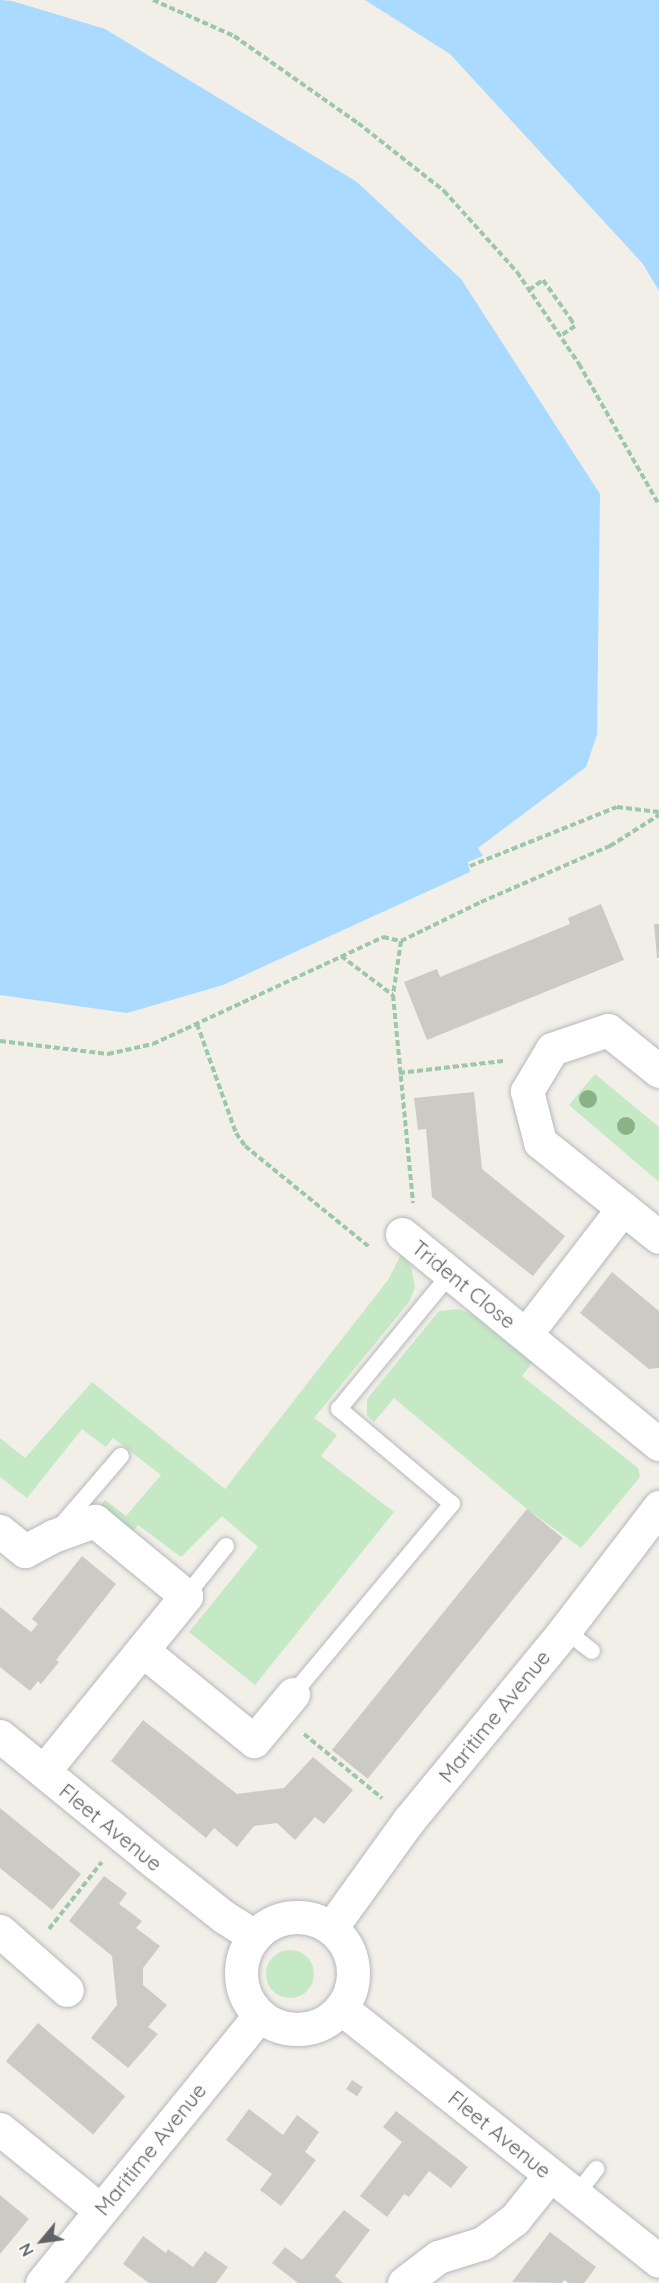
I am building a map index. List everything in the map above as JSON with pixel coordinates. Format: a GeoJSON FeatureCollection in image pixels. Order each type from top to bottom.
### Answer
{"type":"FeatureCollection","features":[{"type":"Feature","properties":{"kind":"street"},"geometry":{"type":"LineString","coordinates":[[659,1071],[608,1030],[552,1048],[527,1091],[540,1142],[659,1237]]}},
{"type":"Feature","properties":{"kind":"street","name":"Trident Close"},"geometry":{"type":"LineString","coordinates":[[526,1334],[623,1208]]}},
{"type":"Feature","properties":{"kind":"street","name":"Trident Close"},"geometry":{"type":"LineString","coordinates":[[402,1234],[659,1444]]}},
{"type":"Feature","properties":{"kind":"street","name":"Maritime Avenue"},"geometry":{"type":"LineString","coordinates":[[331,1928],[409,1820],[565,1630],[659,1507]]}},
{"type":"Feature","properties":{"kind":"street"},"geometry":{"type":"LineString","coordinates":[[0,1531],[25,1551],[53,1536],[95,1521],[186,1596],[44,1771]]}},
{"type":"Feature","properties":{"kind":"street"},"geometry":{"type":"LineString","coordinates":[[142,1650],[254,1742],[286,1703]]}},
{"type":"Feature","properties":{"kind":"street","name":"Fleet Avenue"},"geometry":{"type":"LineString","coordinates":[[0,1736],[224,1917],[254,1936]]}},
{"type":"Feature","properties":{"kind":"street"},"geometry":{"type":"LineString","coordinates":[[299,1917],[316,1920],[331,1928],[343,1941],[351,1957],[352,1984],[341,2008],[320,2024],[293,2030],[275,2025],[259,2016],[248,2002],[242,1986],[240,1968],[245,1951],[254,1936],[267,1925],[282,1918],[299,1917]]}},
{"type":"Feature","properties":{"kind":"street"},"geometry":{"type":"LineString","coordinates":[[0,1931],[67,1990]]}},
{"type":"Feature","properties":{"kind":"street","name":"Fleet Avenue"},"geometry":{"type":"LineString","coordinates":[[341,2008],[659,2261]]}},
{"type":"Feature","properties":{"kind":"street","name":"Maritime Avenue"},"geometry":{"type":"LineString","coordinates":[[42,2283],[259,2016]]}},
{"type":"Feature","properties":{"kind":"street"},"geometry":{"type":"LineString","coordinates":[[0,2129],[100,2210]]}},
{"type":"Feature","properties":{"kind":"street"},"geometry":{"type":"LineString","coordinates":[[404,2283],[438,2258],[483,2243],[514,2220],[550,2175]]}},
{"type":"Feature","properties":{"kind":"lane"},"geometry":{"type":"LineString","coordinates":[[286,1703],[452,1504],[339,1409],[451,1273]]}},
{"type":"Feature","properties":{"kind":"lane"},"geometry":{"type":"LineString","coordinates":[[53,1536],[121,1456]]}},
{"type":"Feature","properties":{"kind":"lane"},"geometry":{"type":"LineString","coordinates":[[186,1596],[226,1546]]}},
{"type":"Feature","properties":{"kind":"lane"},"geometry":{"type":"LineString","coordinates":[[565,1630],[592,1651]]}},
{"type":"Feature","properties":{"kind":"lane"},"geometry":{"type":"LineString","coordinates":[[576,2195],[596,2169]]}},
{"type":"Feature","properties":{"kind":"path"},"geometry":{"type":"LineString","coordinates":[[153,0],[234,36],[358,123],[444,191],[517,272],[579,363],[659,505]]}},
{"type":"Feature","properties":{"kind":"path"},"geometry":{"type":"LineString","coordinates":[[529,290],[543,280],[570,318],[575,326],[560,336]]}},
{"type":"Feature","properties":{"kind":"path"},"geometry":{"type":"LineString","coordinates":[[470,866],[617,807],[659,813]]}},
{"type":"Feature","properties":{"kind":"path"},"geometry":{"type":"LineString","coordinates":[[0,1041],[108,1054],[153,1044],[382,937],[401,941],[481,902],[610,846],[659,813]]}},
{"type":"Feature","properties":{"kind":"path"},"geometry":{"type":"LineString","coordinates":[[401,941],[393,995],[414,1213],[402,1234]]}},
{"type":"Feature","properties":{"kind":"path"},"geometry":{"type":"LineString","coordinates":[[342,956],[393,995]]}},
{"type":"Feature","properties":{"kind":"path"},"geometry":{"type":"LineString","coordinates":[[197,1024],[236,1133],[245,1146],[371,1248]]}},
{"type":"Feature","properties":{"kind":"path"},"geometry":{"type":"LineString","coordinates":[[399,1073],[516,1059],[540,1069]]}},
{"type":"Feature","properties":{"kind":"path"},"geometry":{"type":"LineString","coordinates":[[286,1703],[386,1802]]}},
{"type":"Feature","properties":{"kind":"path"},"geometry":{"type":"LineString","coordinates":[[28,1955],[123,1837]]}},
{"type":"Feature","properties":{"kind":"green space"},"geometry":{"type":"Polygon","coordinates":[[[595,1074],[659,1127],[659,1182],[569,1105],[595,1074]]]}},
{"type":"Feature","properties":{"kind":"green space"},"geometry":{"type":"Polygon","coordinates":[[[401,1255],[411,1266],[415,1288],[409,1302],[314,1418],[337,1435],[321,1456],[394,1512],[255,1685],[189,1632],[258,1547],[222,1516],[181,1557],[138,1525],[132,1532],[100,1506],[105,1500],[126,1516],[161,1475],[113,1438],[106,1447],[82,1429],[27,1498],[0,1477],[0,1438],[25,1458],[92,1382],[225,1489],[388,1280],[401,1255]]]}},
{"type":"Feature","properties":{"kind":"green space"},"geometry":{"type":"Polygon","coordinates":[[[458,1309],[471,1314],[532,1363],[522,1376],[638,1468],[640,1477],[581,1548],[527,1509],[394,1398],[374,1422],[367,1415],[367,1399],[439,1311],[458,1309]]]}},
{"type":"Feature","properties":{"kind":"green space"},"geometry":{"type":"Polygon","coordinates":[[[290,1950],[307,1957],[314,1974],[307,1991],[290,1998],[273,1991],[266,1974],[273,1957],[290,1950]]]}},
{"type":"Feature","properties":{"kind":"water"},"geometry":{"type":"Polygon","coordinates":[[[0,0],[12,1],[105,29],[357,182],[461,279],[600,494],[597,735],[586,767],[478,848],[483,856],[468,862],[470,872],[223,985],[127,1013],[0,995],[0,0]]]}},
{"type":"Feature","properties":{"kind":"water"},"geometry":{"type":"Polygon","coordinates":[[[365,0],[659,0],[659,291],[643,264],[450,54],[365,0]]]}},
{"type":"Feature","properties":{"kind":"building"},"geometry":{"type":"Polygon","coordinates":[[[601,904],[624,960],[427,1040],[404,982],[437,969],[440,977],[570,924],[568,918],[601,904]]]}},
{"type":"Feature","properties":{"kind":"building"},"geometry":{"type":"Polygon","coordinates":[[[654,924],[659,924],[659,958],[657,958],[654,924]]]}},
{"type":"Feature","properties":{"kind":"building"},"geometry":{"type":"Polygon","coordinates":[[[474,1092],[482,1169],[565,1236],[533,1276],[432,1197],[426,1129],[418,1130],[414,1098],[474,1092]]]}},
{"type":"Feature","properties":{"kind":"building"},"geometry":{"type":"Polygon","coordinates":[[[612,1272],[659,1311],[659,1368],[649,1369],[580,1313],[612,1272]]]}},
{"type":"Feature","properties":{"kind":"building"},"geometry":{"type":"Polygon","coordinates":[[[527,1509],[563,1538],[368,1779],[332,1750],[527,1509]]]}},
{"type":"Feature","properties":{"kind":"building"},"geometry":{"type":"Polygon","coordinates":[[[82,1556],[116,1584],[56,1660],[59,1662],[41,1684],[38,1681],[30,1691],[0,1667],[0,1607],[31,1632],[38,1624],[32,1619],[82,1556]]]}},
{"type":"Feature","properties":{"kind":"building"},"geometry":{"type":"Polygon","coordinates":[[[143,1720],[237,1794],[284,1788],[313,1757],[353,1790],[324,1824],[315,1817],[295,1840],[277,1823],[254,1826],[237,1847],[214,1828],[206,1838],[111,1761],[143,1720]]]}},
{"type":"Feature","properties":{"kind":"building"},"geometry":{"type":"Polygon","coordinates":[[[0,1808],[81,1874],[52,1910],[0,1868],[0,1808]]]}},
{"type":"Feature","properties":{"kind":"building"},"geometry":{"type":"Polygon","coordinates":[[[104,1876],[127,1893],[119,1904],[142,1921],[136,1928],[160,1946],[143,1968],[143,1985],[167,2005],[148,2027],[158,2034],[128,2068],[91,2038],[117,2005],[112,1956],[69,1921],[104,1876]]]}},
{"type":"Feature","properties":{"kind":"building"},"geometry":{"type":"Polygon","coordinates":[[[38,2023],[125,2096],[93,2135],[6,2061],[38,2023]]]}},
{"type":"Feature","properties":{"kind":"building"},"geometry":{"type":"Polygon","coordinates":[[[352,2080],[363,2087],[357,2096],[346,2089],[352,2080]]]}},
{"type":"Feature","properties":{"kind":"building"},"geometry":{"type":"Polygon","coordinates":[[[249,2109],[283,2135],[297,2115],[319,2132],[305,2152],[316,2160],[281,2206],[260,2190],[272,2174],[226,2140],[249,2109]]]}},
{"type":"Feature","properties":{"kind":"building"},"geometry":{"type":"Polygon","coordinates":[[[396,2111],[468,2167],[451,2188],[429,2171],[409,2197],[404,2194],[387,2217],[360,2196],[402,2142],[383,2127],[396,2111]]]}},
{"type":"Feature","properties":{"kind":"building"},"geometry":{"type":"Polygon","coordinates":[[[0,2195],[29,2219],[0,2254],[0,2195]]]}},
{"type":"Feature","properties":{"kind":"building"},"geometry":{"type":"Polygon","coordinates":[[[344,2210],[370,2230],[335,2276],[343,2283],[298,2283],[272,2263],[285,2247],[302,2260],[344,2210]]]}},
{"type":"Feature","properties":{"kind":"building"},"geometry":{"type":"Polygon","coordinates":[[[550,2232],[596,2267],[584,2283],[569,2283],[564,2280],[562,2283],[512,2282],[550,2232]]]}},
{"type":"Feature","properties":{"kind":"building"},"geometry":{"type":"Polygon","coordinates":[[[143,2236],[166,2253],[168,2249],[193,2267],[205,2251],[228,2267],[216,2283],[149,2283],[123,2264],[143,2236]]]}}]}
